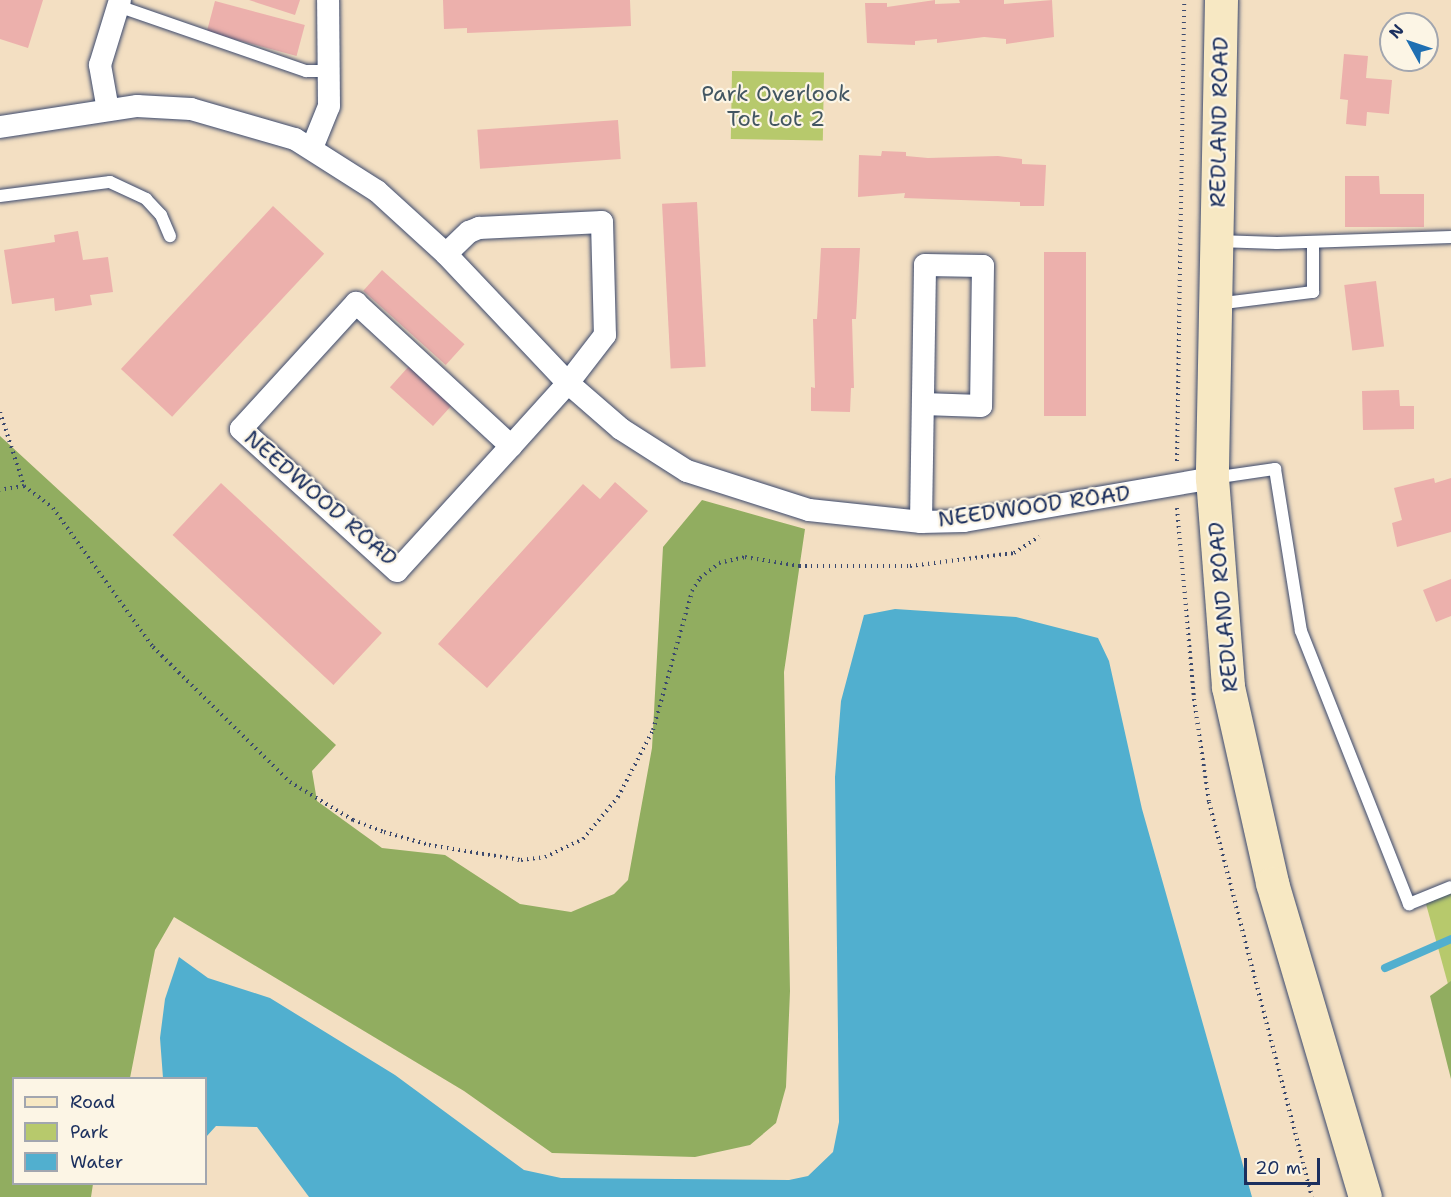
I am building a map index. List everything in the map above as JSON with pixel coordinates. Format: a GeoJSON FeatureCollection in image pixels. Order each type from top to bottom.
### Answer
{"type":"FeatureCollection","features":[{"type":"Feature","properties":{"kind":"main road","name":"REDLAND ROAD"},"geometry":{"type":"LineString","coordinates":[[1221,0],[1212,478],[1228,687],[1272,884],[1365,1197]]}},
{"type":"Feature","properties":{"kind":"street"},"geometry":{"type":"LineString","coordinates":[[312,148],[329,106],[328,0]]}},
{"type":"Feature","properties":{"kind":"street"},"geometry":{"type":"LineString","coordinates":[[108,110],[100,65],[119,3]]}},
{"type":"Feature","properties":{"kind":"street","name":"NEEDWOOD ROAD"},"geometry":{"type":"LineString","coordinates":[[0,127],[137,106],[191,109],[284,135],[312,148],[377,191],[446,254],[568,383],[621,429],[687,471],[809,510],[921,522],[964,521],[1212,478]]}},
{"type":"Feature","properties":{"kind":"street"},"geometry":{"type":"LineString","coordinates":[[446,254],[469,232],[479,228],[602,222],[605,335],[568,383]]}},
{"type":"Feature","properties":{"kind":"street"},"geometry":{"type":"LineString","coordinates":[[921,522],[925,265],[983,266],[981,406],[923,404]]}},
{"type":"Feature","properties":{"kind":"street","name":"NEEDWOOD ROAD"},"geometry":{"type":"LineString","coordinates":[[511,446],[356,303],[241,429],[397,571],[511,446],[568,383]]}},
{"type":"Feature","properties":{"kind":"lane"},"geometry":{"type":"LineString","coordinates":[[119,3],[306,70],[329,70]]}},
{"type":"Feature","properties":{"kind":"lane"},"geometry":{"type":"LineString","coordinates":[[0,196],[110,182],[146,199],[161,215],[170,236]]}},
{"type":"Feature","properties":{"kind":"lane"},"geometry":{"type":"LineString","coordinates":[[1216,241],[1313,242],[1451,237]]}},
{"type":"Feature","properties":{"kind":"lane"},"geometry":{"type":"LineString","coordinates":[[1215,304],[1313,292],[1313,242]]}},
{"type":"Feature","properties":{"kind":"lane"},"geometry":{"type":"LineString","coordinates":[[1212,478],[1275,469],[1301,631],[1409,904],[1451,887]]}},
{"type":"Feature","properties":{"kind":"path"},"geometry":{"type":"LineString","coordinates":[[0,412],[24,486],[53,508],[153,648],[290,782],[353,820],[384,832],[429,845],[521,860],[545,857],[583,839],[618,797],[653,730],[692,591],[700,578],[719,563],[745,557],[799,566],[910,566],[1014,553],[1039,537]]}},
{"type":"Feature","properties":{"kind":"path"},"geometry":{"type":"LineString","coordinates":[[0,490],[24,486]]}},
{"type":"Feature","properties":{"kind":"green space","name":"Park Overlook Tot Lot 2"},"geometry":{"type":"Polygon","coordinates":[[[732,71],[824,73],[823,141],[731,139],[732,71]]]}},
{"type":"Feature","properties":{"kind":"green space"},"geometry":{"type":"Polygon","coordinates":[[[0,436],[336,745],[312,771],[317,801],[382,848],[445,855],[520,904],[571,912],[614,894],[628,880],[652,748],[663,547],[702,500],[805,529],[784,672],[790,991],[786,1087],[776,1123],[750,1145],[695,1157],[552,1153],[464,1091],[174,917],[155,950],[130,1077],[12,1077],[12,1185],[93,1185],[91,1197],[0,1197],[0,436]]]}},
{"type":"Feature","properties":{"kind":"green space"},"geometry":{"type":"Polygon","coordinates":[[[1451,890],[1451,995],[1426,904],[1451,890]]]}},
{"type":"Feature","properties":{"kind":"green space"},"geometry":{"type":"Polygon","coordinates":[[[1451,981],[1451,1079],[1430,996],[1451,981]]]}},
{"type":"Feature","properties":{"kind":"water"},"geometry":{"type":"Polygon","coordinates":[[[895,609],[1016,617],[1098,638],[1109,661],[1142,809],[1252,1197],[309,1197],[257,1127],[216,1126],[207,1136],[207,1077],[163,1077],[160,1038],[165,999],[179,957],[208,978],[270,998],[395,1075],[524,1170],[561,1178],[789,1180],[808,1176],[833,1152],[839,1122],[835,777],[841,701],[864,615],[895,609]]]}},
{"type":"Feature","properties":{"kind":"building"},"geometry":{"type":"Polygon","coordinates":[[[0,0],[43,0],[28,48],[0,39],[0,0]]]}},
{"type":"Feature","properties":{"kind":"building"},"geometry":{"type":"Polygon","coordinates":[[[249,0],[300,0],[295,15],[249,0]]]}},
{"type":"Feature","properties":{"kind":"building"},"geometry":{"type":"Polygon","coordinates":[[[443,0],[630,0],[631,26],[467,33],[467,28],[444,29],[443,0]]]}},
{"type":"Feature","properties":{"kind":"building"},"geometry":{"type":"Polygon","coordinates":[[[935,0],[935,4],[960,3],[959,0],[1004,0],[1004,4],[1052,0],[1054,37],[1006,44],[1006,39],[984,37],[937,43],[937,39],[915,41],[915,45],[867,43],[865,3],[887,3],[887,7],[935,0]]]}},
{"type":"Feature","properties":{"kind":"building"},"geometry":{"type":"Polygon","coordinates":[[[215,1],[305,25],[297,56],[207,32],[215,1]]]}},
{"type":"Feature","properties":{"kind":"building"},"geometry":{"type":"Polygon","coordinates":[[[1344,54],[1368,56],[1366,78],[1392,80],[1389,114],[1367,112],[1366,126],[1346,124],[1348,100],[1340,99],[1344,54]]]}},
{"type":"Feature","properties":{"kind":"building"},"geometry":{"type":"Polygon","coordinates":[[[618,120],[621,159],[480,169],[477,130],[618,120]]]}},
{"type":"Feature","properties":{"kind":"building"},"geometry":{"type":"Polygon","coordinates":[[[882,151],[906,152],[906,156],[928,158],[998,156],[1022,159],[1022,164],[1046,165],[1044,206],[1020,206],[1020,202],[904,198],[905,193],[858,197],[859,155],[881,156],[882,151]]]}},
{"type":"Feature","properties":{"kind":"building"},"geometry":{"type":"Polygon","coordinates":[[[1345,176],[1379,176],[1380,194],[1424,194],[1424,227],[1345,227],[1345,176]]]}},
{"type":"Feature","properties":{"kind":"building"},"geometry":{"type":"Polygon","coordinates":[[[697,202],[706,367],[671,369],[662,204],[697,202]]]}},
{"type":"Feature","properties":{"kind":"building"},"geometry":{"type":"Polygon","coordinates":[[[273,206],[324,254],[172,417],[121,369],[273,206]]]}},
{"type":"Feature","properties":{"kind":"building"},"geometry":{"type":"Polygon","coordinates":[[[78,231],[83,260],[108,257],[113,292],[90,295],[92,305],[55,311],[54,298],[12,304],[4,250],[55,242],[54,235],[78,231]]]}},
{"type":"Feature","properties":{"kind":"building"},"geometry":{"type":"Polygon","coordinates":[[[821,248],[860,248],[856,319],[852,319],[854,388],[851,388],[850,412],[811,411],[811,387],[815,388],[813,319],[817,319],[821,248]]]}},
{"type":"Feature","properties":{"kind":"building"},"geometry":{"type":"Polygon","coordinates":[[[1044,252],[1086,252],[1086,416],[1044,416],[1044,252]]]}},
{"type":"Feature","properties":{"kind":"building"},"geometry":{"type":"Polygon","coordinates":[[[382,270],[464,344],[446,365],[363,291],[382,270]]]}},
{"type":"Feature","properties":{"kind":"building"},"geometry":{"type":"Polygon","coordinates":[[[1376,281],[1384,347],[1352,350],[1344,285],[1376,281]]]}},
{"type":"Feature","properties":{"kind":"building"},"geometry":{"type":"Polygon","coordinates":[[[410,365],[453,404],[433,426],[390,387],[410,365]]]}},
{"type":"Feature","properties":{"kind":"building"},"geometry":{"type":"Polygon","coordinates":[[[1399,390],[1400,406],[1414,406],[1414,429],[1363,430],[1362,391],[1399,390]]]}},
{"type":"Feature","properties":{"kind":"building"},"geometry":{"type":"Polygon","coordinates":[[[1434,478],[1435,483],[1451,478],[1451,532],[1397,547],[1392,523],[1402,520],[1394,488],[1434,478]]]}},
{"type":"Feature","properties":{"kind":"building"},"geometry":{"type":"Polygon","coordinates":[[[615,482],[648,511],[487,688],[438,644],[583,484],[600,499],[615,482]]]}},
{"type":"Feature","properties":{"kind":"building"},"geometry":{"type":"Polygon","coordinates":[[[221,483],[382,633],[333,685],[173,535],[221,483]]]}},
{"type":"Feature","properties":{"kind":"building"},"geometry":{"type":"Polygon","coordinates":[[[1451,579],[1451,616],[1436,622],[1423,590],[1451,579]]]}},
{"type":"Feature","properties":{"kind":"waterway"},"geometry":{"type":"LineString","coordinates":[[1385,968],[1451,939]]}}]}
